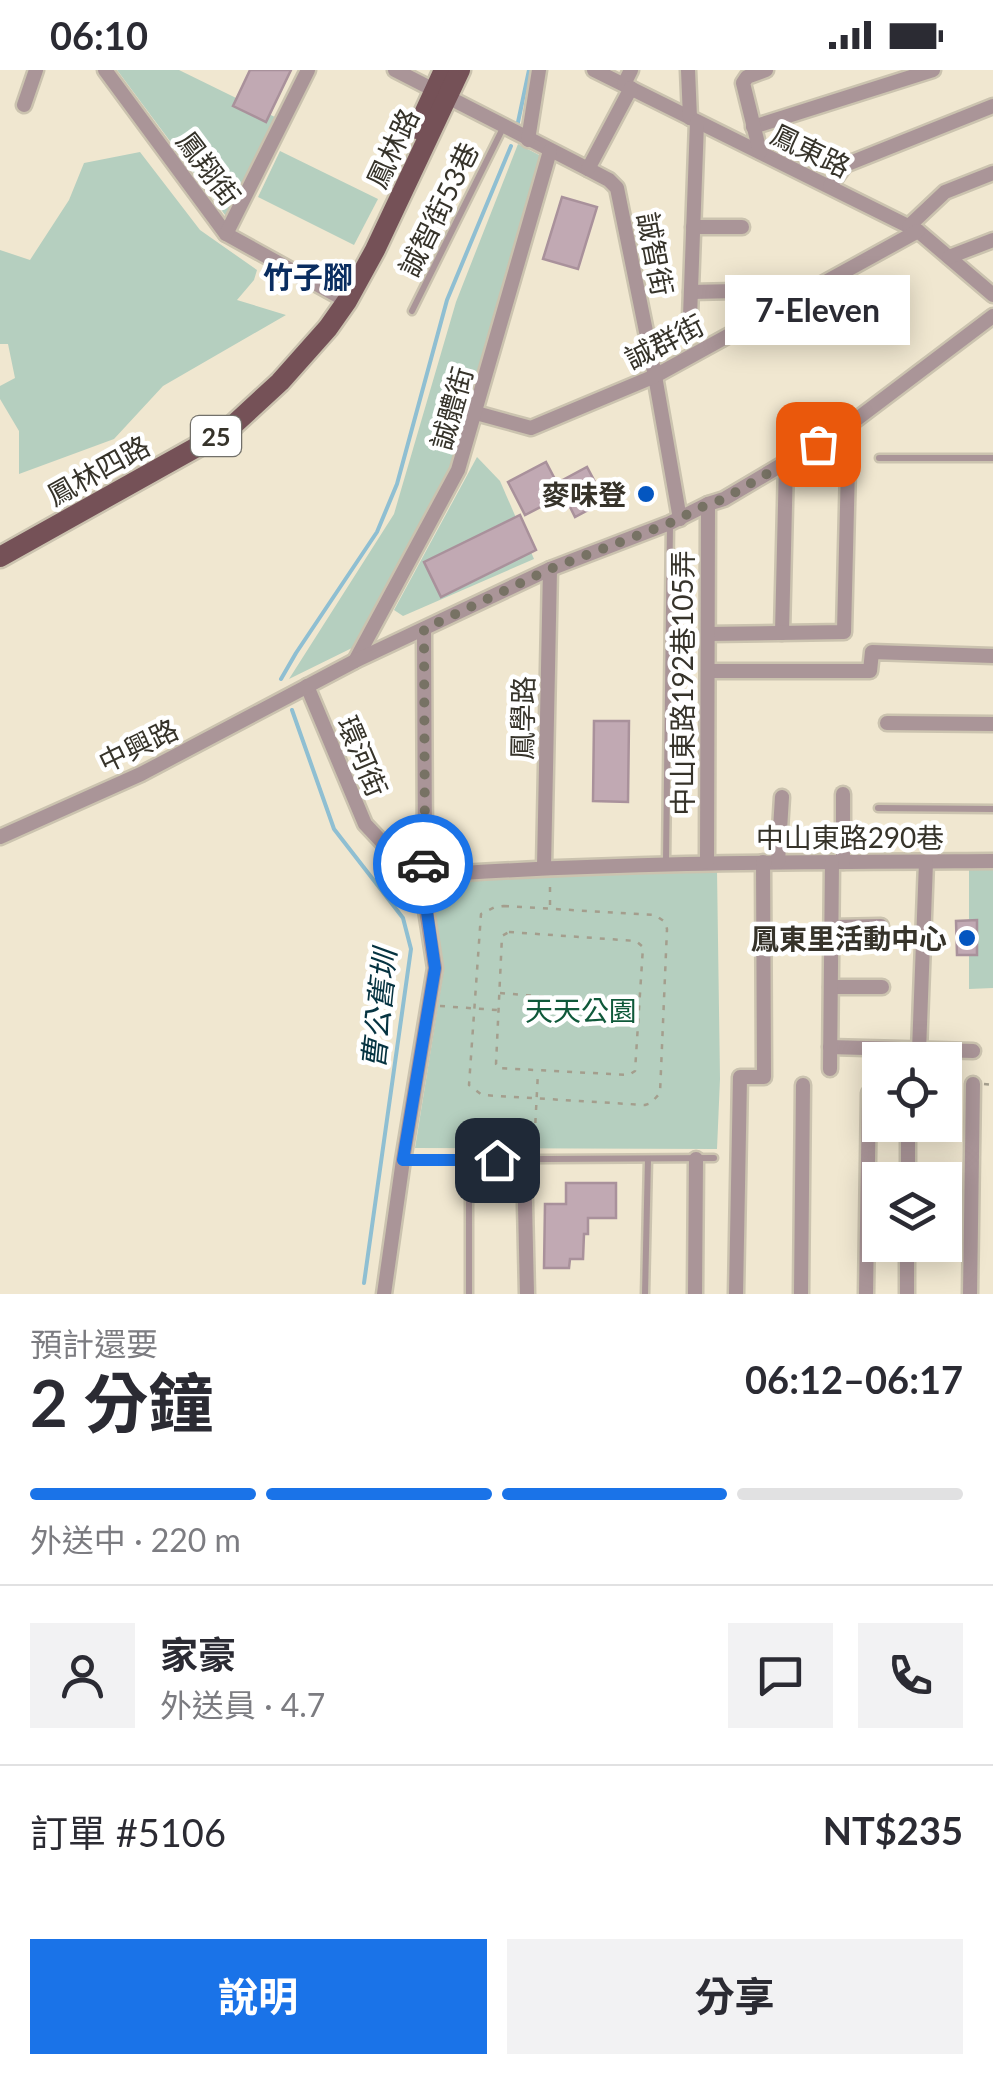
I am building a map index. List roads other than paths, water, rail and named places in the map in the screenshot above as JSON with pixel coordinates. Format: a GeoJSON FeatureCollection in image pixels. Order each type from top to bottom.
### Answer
{"type":"FeatureCollection","features":[{"type":"Feature","properties":{"kind":"main road","name":"鳳林路"},"geometry":{"type":"LineString","coordinates":[[441,93],[444,70]]}},
{"type":"Feature","properties":{"kind":"main road","name":"鳳林路"},"geometry":{"type":"LineString","coordinates":[[370,248],[441,93],[460,70]]}},
{"type":"Feature","properties":{"kind":"main road","name":"鳳林四路"},"geometry":{"type":"LineString","coordinates":[[0,556],[229,429],[280,382],[328,328],[340,298],[370,248]]}},
{"type":"Feature","properties":{"kind":"main road","name":"鳳林四路"},"geometry":{"type":"LineString","coordinates":[[0,541],[220,419],[271,373],[340,298]]}},
{"type":"Feature","properties":{"kind":"street"},"geometry":{"type":"LineString","coordinates":[[24,105],[36,70]]}},
{"type":"Feature","properties":{"kind":"street","name":"鳳翔街"},"geometry":{"type":"LineString","coordinates":[[105,70],[226,234],[340,298]]}},
{"type":"Feature","properties":{"kind":"street"},"geometry":{"type":"LineString","coordinates":[[226,234],[308,70]]}},
{"type":"Feature","properties":{"kind":"street","name":"誠智街"},"geometry":{"type":"LineString","coordinates":[[395,70],[614,184],[654,376],[675,521]]}},
{"type":"Feature","properties":{"kind":"street"},"geometry":{"type":"LineString","coordinates":[[528,140],[539,70]]}},
{"type":"Feature","properties":{"kind":"street","name":"鳳東路"},"geometry":{"type":"LineString","coordinates":[[594,70],[629,81],[693,120],[914,228],[993,295]]}},
{"type":"Feature","properties":{"kind":"street"},"geometry":{"type":"LineString","coordinates":[[688,70],[693,120],[690,317]]}},
{"type":"Feature","properties":{"kind":"street"},"geometry":{"type":"LineString","coordinates":[[760,152],[744,80],[766,70]]}},
{"type":"Feature","properties":{"kind":"street"},"geometry":{"type":"LineString","coordinates":[[753,127],[934,70]]}},
{"type":"Feature","properties":{"kind":"street"},"geometry":{"type":"LineString","coordinates":[[588,169],[629,81]]}},
{"type":"Feature","properties":{"kind":"street"},"geometry":{"type":"LineString","coordinates":[[830,186],[845,165],[993,106]]}},
{"type":"Feature","properties":{"kind":"street","name":"誠體街"},"geometry":{"type":"LineString","coordinates":[[355,661],[458,470],[550,150]]}},
{"type":"Feature","properties":{"kind":"street","name":"誠群街"},"geometry":{"type":"LineString","coordinates":[[476,413],[531,428],[654,376],[914,228],[945,192],[993,173]]}},
{"type":"Feature","properties":{"kind":"street"},"geometry":{"type":"LineString","coordinates":[[693,227],[742,226]]}},
{"type":"Feature","properties":{"kind":"street"},"geometry":{"type":"LineString","coordinates":[[949,257],[993,240]]}},
{"type":"Feature","properties":{"kind":"street"},"geometry":{"type":"LineString","coordinates":[[691,292],[736,291]]}},
{"type":"Feature","properties":{"kind":"street","name":"中興路"},"geometry":{"type":"LineString","coordinates":[[0,837],[140,774],[355,661],[550,569],[724,499],[849,425],[993,316]]}},
{"type":"Feature","properties":{"kind":"street"},"geometry":{"type":"LineString","coordinates":[[708,634],[844,632],[849,425]]}},
{"type":"Feature","properties":{"kind":"street"},"geometry":{"type":"LineString","coordinates":[[782,633],[786,463]]}},
{"type":"Feature","properties":{"kind":"street","name":"中山東路192巷105弄"},"geometry":{"type":"LineString","coordinates":[[707,862],[708,504]]}},
{"type":"Feature","properties":{"kind":"street","name":"鳳學路"},"geometry":{"type":"LineString","coordinates":[[548,867],[550,569]]}},
{"type":"Feature","properties":{"kind":"street"},"geometry":{"type":"LineString","coordinates":[[384,1294],[435,968],[424,891],[418,876],[425,860],[424,629]]}},
{"type":"Feature","properties":{"kind":"street"},"geometry":{"type":"LineString","coordinates":[[708,671],[870,671],[872,652],[993,656]]}},
{"type":"Feature","properties":{"kind":"street","name":"環河街"},"geometry":{"type":"LineString","coordinates":[[301,689],[364,824],[381,841],[410,855],[418,876]]}},
{"type":"Feature","properties":{"kind":"street"},"geometry":{"type":"LineString","coordinates":[[887,723],[993,724]]}},
{"type":"Feature","properties":{"kind":"street"},"geometry":{"type":"LineString","coordinates":[[830,1068],[832,927],[843,794]]}},
{"type":"Feature","properties":{"kind":"street"},"geometry":{"type":"LineString","coordinates":[[736,1294],[740,1078],[764,1076],[771,862],[782,796]]}},
{"type":"Feature","properties":{"kind":"street","name":"中山東路290巷"},"geometry":{"type":"LineString","coordinates":[[418,876],[707,862],[993,862]]}},
{"type":"Feature","properties":{"kind":"street"},"geometry":{"type":"LineString","coordinates":[[918,1042],[926,862]]}},
{"type":"Feature","properties":{"kind":"street"},"geometry":{"type":"LineString","coordinates":[[832,927],[882,926]]}},
{"type":"Feature","properties":{"kind":"street"},"geometry":{"type":"LineString","coordinates":[[831,987],[882,987]]}},
{"type":"Feature","properties":{"kind":"street"},"geometry":{"type":"LineString","coordinates":[[830,1047],[862,1048]]}},
{"type":"Feature","properties":{"kind":"street"},"geometry":{"type":"LineString","coordinates":[[962,1052],[972,1052]]}},
{"type":"Feature","properties":{"kind":"street"},"geometry":{"type":"LineString","coordinates":[[970,1294],[972,1084]]}},
{"type":"Feature","properties":{"kind":"street"},"geometry":{"type":"LineString","coordinates":[[800,1294],[803,1086]]}},
{"type":"Feature","properties":{"kind":"street"},"geometry":{"type":"LineString","coordinates":[[866,1294],[868,1142]]}},
{"type":"Feature","properties":{"kind":"street"},"geometry":{"type":"LineString","coordinates":[[695,1294],[696,1158]]}},
{"type":"Feature","properties":{"kind":"street"},"geometry":{"type":"LineString","coordinates":[[526,1294],[529,1159]]}},
{"type":"Feature","properties":{"kind":"street"},"geometry":{"type":"LineString","coordinates":[[907,1262],[907,1294]]}},
{"type":"Feature","properties":{"kind":"lane","name":"誠智街53巷"},"geometry":{"type":"LineString","coordinates":[[412,311],[504,127]]}},
{"type":"Feature","properties":{"kind":"lane"},"geometry":{"type":"LineString","coordinates":[[879,458],[993,458]]}},
{"type":"Feature","properties":{"kind":"lane"},"geometry":{"type":"LineString","coordinates":[[666,863],[675,521]]}},
{"type":"Feature","properties":{"kind":"lane"},"geometry":{"type":"LineString","coordinates":[[878,808],[993,810]]}},
{"type":"Feature","properties":{"kind":"lane"},"geometry":{"type":"LineString","coordinates":[[403,1160],[714,1158]]}},
{"type":"Feature","properties":{"kind":"lane"},"geometry":{"type":"LineString","coordinates":[[645,1294],[648,1159]]}},
{"type":"Feature","properties":{"kind":"lane"},"geometry":{"type":"LineString","coordinates":[[469,1160],[470,1294]]}},
{"type":"Feature","properties":{"kind":"waterway","name":"曹公舊圳"},"geometry":{"type":"LineString","coordinates":[[517,127],[529,70]]}},
{"type":"Feature","properties":{"kind":"waterway","name":"曹公舊圳"},"geometry":{"type":"LineString","coordinates":[[281,679],[377,532],[397,484],[447,300],[511,146]]}},
{"type":"Feature","properties":{"kind":"waterway","name":"曹公舊圳"},"geometry":{"type":"LineString","coordinates":[[292,710],[334,829],[403,918],[411,949],[364,1283]]}},
{"type":"Feature","properties":{"kind":"place","name":"7-Eleven"},"geometry":{"type":"Point","coordinates":[818,444]}},
{"type":"Feature","properties":{"kind":"place","name":"麥味登"},"geometry":{"type":"Point","coordinates":[646,494]}},
{"type":"Feature","properties":{"kind":"place","name":"鳳東里活動中心"},"geometry":{"type":"Point","coordinates":[967,938]}},
{"type":"Feature","properties":{"kind":"district","name":"竹子腳"},"geometry":{"type":"Point","coordinates":[308,276]}},
{"type":"Feature","properties":{"kind":"park label","name":"天天公園"},"geometry":{"type":"Point","coordinates":[581,1010]}}]}
